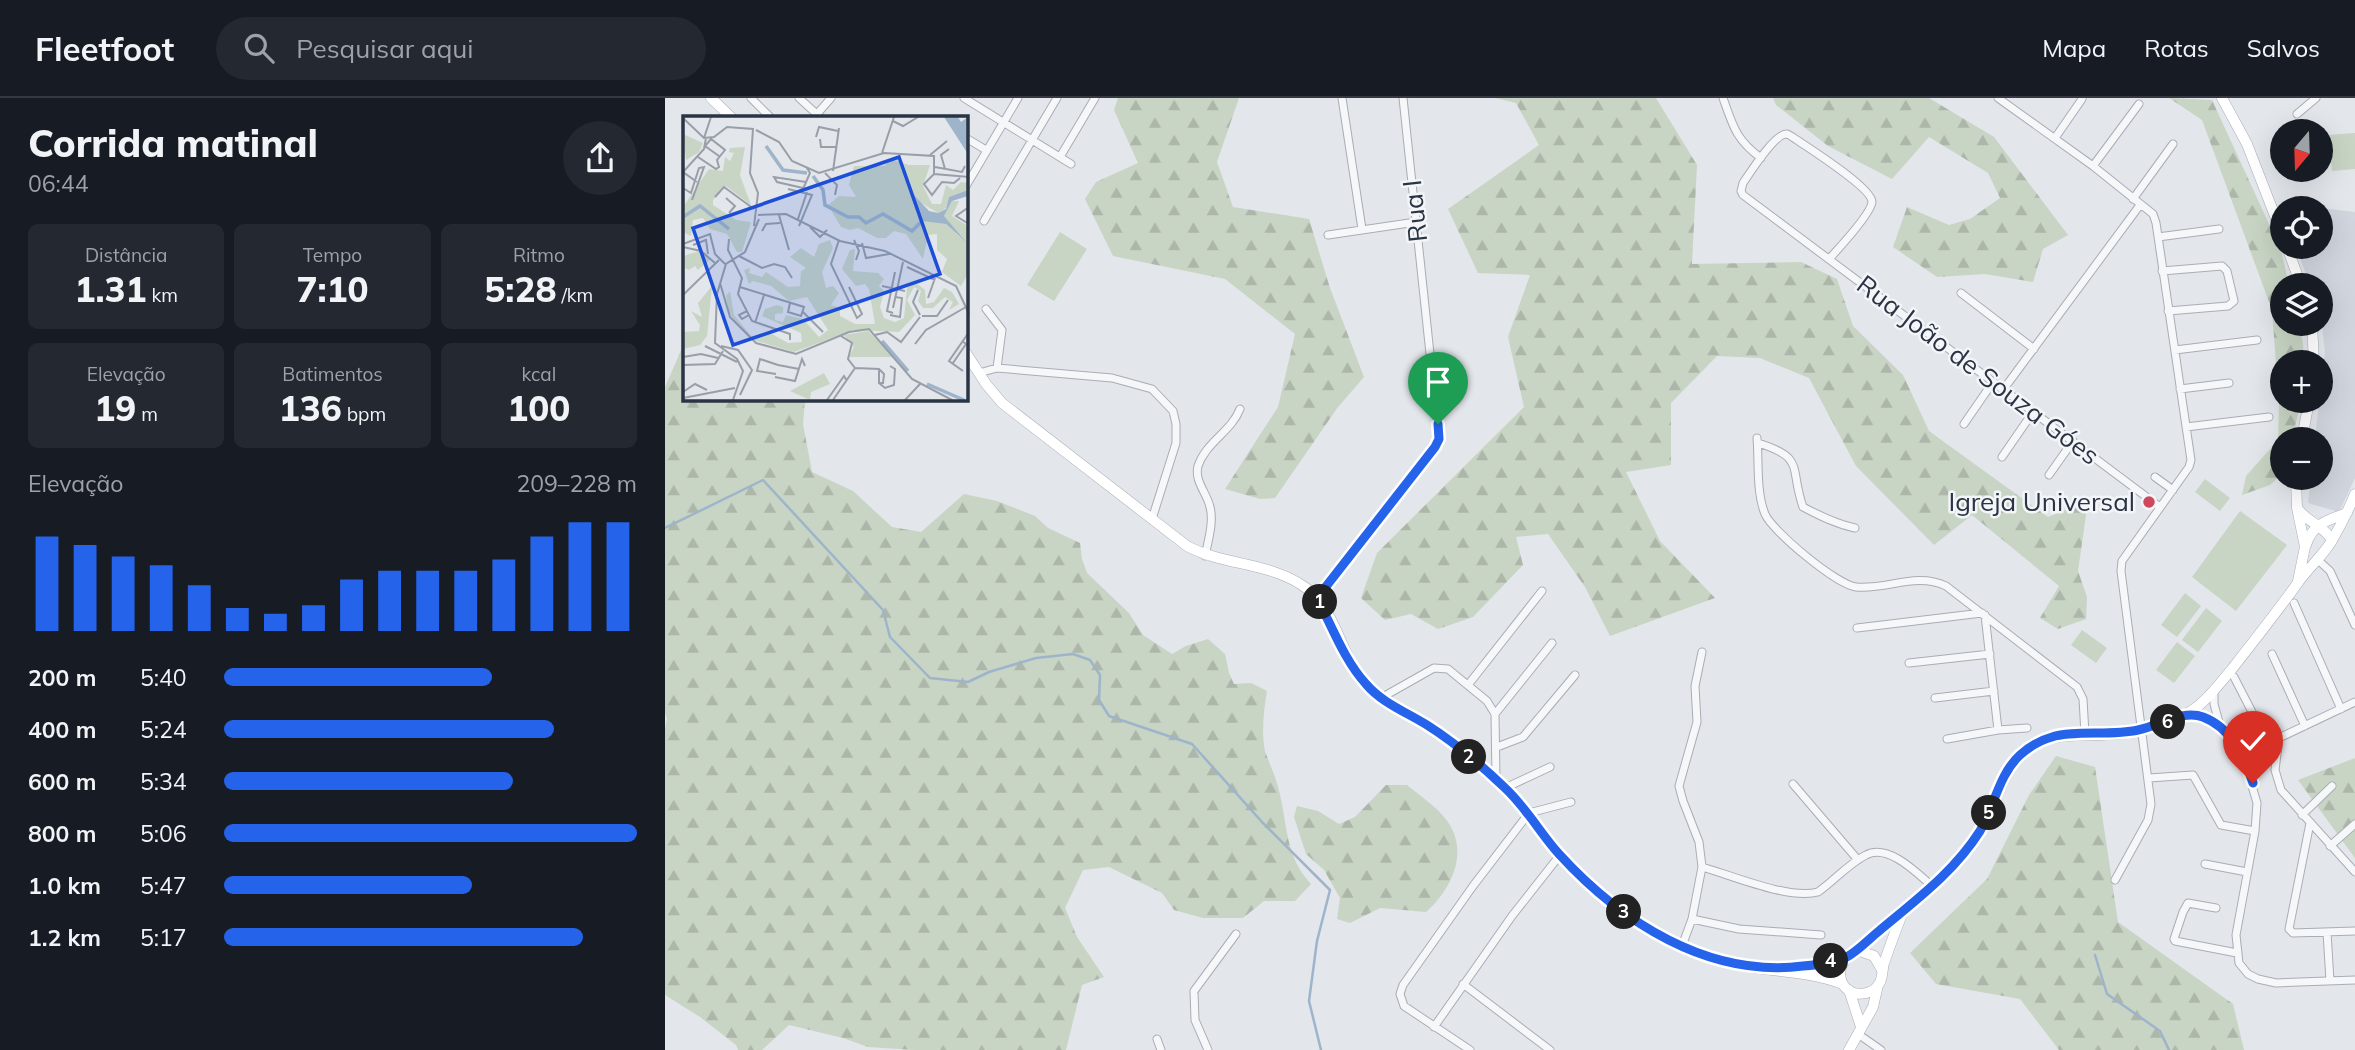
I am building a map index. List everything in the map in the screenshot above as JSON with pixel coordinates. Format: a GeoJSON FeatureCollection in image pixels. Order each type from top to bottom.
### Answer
{"type":"FeatureCollection","features":[{"type":"Feature","properties":{"kind":"main road"},"geometry":{"type":"LineString","coordinates":[[711,98],[730,116]]}},
{"type":"Feature","properties":{"kind":"main road"},"geometry":{"type":"LineString","coordinates":[[2222,98],[2247,144],[2270,203]]}},
{"type":"Feature","properties":{"kind":"main road"},"geometry":{"type":"LineString","coordinates":[[968,357],[1002,403],[1187,546],[1205,556],[1283,575],[1307,589],[1317,598],[1359,676],[1381,698],[1430,727],[1496,779],[1529,813],[1560,855],[1636,922],[1682,946],[1729,963],[1817,975],[1861,994],[1874,990],[1878,985]]}},
{"type":"Feature","properties":{"kind":"main road"},"geometry":{"type":"LineString","coordinates":[[2296,490],[2305,547],[2311,556],[2318,560]]}},
{"type":"Feature","properties":{"kind":"main road"},"geometry":{"type":"LineString","coordinates":[[1859,1031],[1840,970],[1849,955],[1954,865],[1979,832],[2015,760],[2031,746],[2055,736],[2125,733],[2187,713],[2214,690],[2262,632],[2298,581],[2318,560],[2332,540],[2355,494]]}},
{"type":"Feature","properties":{"kind":"main road"},"geometry":{"type":"LineString","coordinates":[[2297,508],[2303,516],[2318,524],[2332,540]]}},
{"type":"Feature","properties":{"kind":"main road"},"geometry":{"type":"LineString","coordinates":[[2298,581],[2309,535],[2318,524],[2347,513]]}},
{"type":"Feature","properties":{"kind":"main road"},"geometry":{"type":"LineString","coordinates":[[1849,1050],[1873,1007],[1882,970],[1905,909]]}},
{"type":"Feature","properties":{"kind":"main road"},"geometry":{"type":"LineString","coordinates":[[1777,970],[1868,952],[1879,962],[1882,970]]}},
{"type":"Feature","properties":{"kind":"street"},"geometry":{"type":"LineString","coordinates":[[751,98],[768,116]]}},
{"type":"Feature","properties":{"kind":"street"},"geometry":{"type":"LineString","coordinates":[[799,98],[818,116],[831,98]]}},
{"type":"Feature","properties":{"kind":"street"},"geometry":{"type":"LineString","coordinates":[[964,98],[1071,164]]}},
{"type":"Feature","properties":{"kind":"street"},"geometry":{"type":"LineString","coordinates":[[968,176],[1018,98]]}},
{"type":"Feature","properties":{"kind":"street"},"geometry":{"type":"LineString","coordinates":[[984,221],[1057,98]]}},
{"type":"Feature","properties":{"kind":"street","name":"Rua I"},"geometry":{"type":"LineString","coordinates":[[1342,98],[1362,229]]}},
{"type":"Feature","properties":{"kind":"street","name":"Rua I"},"geometry":{"type":"LineString","coordinates":[[1317,598],[1438,443],[1403,98]]}},
{"type":"Feature","properties":{"kind":"street"},"geometry":{"type":"LineString","coordinates":[[1723,98],[1734,131],[1741,142],[1762,158]]}},
{"type":"Feature","properties":{"kind":"street"},"geometry":{"type":"LineString","coordinates":[[1998,98],[2093,166],[2153,214],[2158,236],[2191,460],[2173,490],[2124,556],[2121,571],[2151,804],[2148,820],[2115,880]]}},
{"type":"Feature","properties":{"kind":"street"},"geometry":{"type":"LineString","coordinates":[[2297,114],[2316,98]]}},
{"type":"Feature","properties":{"kind":"street"},"geometry":{"type":"LineString","coordinates":[[1060,157],[1095,99]]}},
{"type":"Feature","properties":{"kind":"street"},"geometry":{"type":"LineString","coordinates":[[2055,138],[2082,99]]}},
{"type":"Feature","properties":{"kind":"street"},"geometry":{"type":"LineString","coordinates":[[2093,166],[2139,104]]}},
{"type":"Feature","properties":{"kind":"street","name":"Rua João de Souza Góes"},"geometry":{"type":"LineString","coordinates":[[1830,258],[1868,211],[1872,202],[1870,196],[1853,180],[1790,135],[1779,138],[1743,183],[1743,195],[2161,507]]}},
{"type":"Feature","properties":{"kind":"street"},"geometry":{"type":"LineString","coordinates":[[968,139],[986,150]]}},
{"type":"Feature","properties":{"kind":"street"},"geometry":{"type":"LineString","coordinates":[[2133,199],[2173,144]]}},
{"type":"Feature","properties":{"kind":"street"},"geometry":{"type":"LineString","coordinates":[[2003,390],[2140,205]]}},
{"type":"Feature","properties":{"kind":"street"},"geometry":{"type":"LineString","coordinates":[[1328,235],[1416,222]]}},
{"type":"Feature","properties":{"kind":"street"},"geometry":{"type":"LineString","coordinates":[[2158,236],[2219,229]]}},
{"type":"Feature","properties":{"kind":"street"},"geometry":{"type":"LineString","coordinates":[[2162,271],[2218,266],[2227,271],[2234,301],[2231,305],[2168,311]]}},
{"type":"Feature","properties":{"kind":"street"},"geometry":{"type":"LineString","coordinates":[[1961,293],[2034,349]]}},
{"type":"Feature","properties":{"kind":"street"},"geometry":{"type":"LineString","coordinates":[[986,309],[1002,330],[997,368]]}},
{"type":"Feature","properties":{"kind":"street"},"geometry":{"type":"LineString","coordinates":[[2175,350],[2257,340]]}},
{"type":"Feature","properties":{"kind":"street"},"geometry":{"type":"LineString","coordinates":[[979,373],[997,368],[1129,381],[1152,389],[1164,399],[1173,411],[1176,443],[1152,519]]}},
{"type":"Feature","properties":{"kind":"street"},"geometry":{"type":"LineString","coordinates":[[1964,424],[1993,382]]}},
{"type":"Feature","properties":{"kind":"street"},"geometry":{"type":"LineString","coordinates":[[2180,389],[2229,383]]}},
{"type":"Feature","properties":{"kind":"street"},"geometry":{"type":"LineString","coordinates":[[1205,556],[1211,523],[1210,507],[1197,474],[1199,463],[1209,446],[1231,426],[1240,410]]}},
{"type":"Feature","properties":{"kind":"street"},"geometry":{"type":"LineString","coordinates":[[2001,457],[2033,412]]}},
{"type":"Feature","properties":{"kind":"street"},"geometry":{"type":"LineString","coordinates":[[2186,428],[2269,417]]}},
{"type":"Feature","properties":{"kind":"street"},"geometry":{"type":"LineString","coordinates":[[1855,528],[1836,524],[1803,507],[1793,461],[1786,453],[1758,441],[1761,502],[1770,523],[1838,582],[1858,587],[1927,580],[1946,586],[2077,687],[2083,699],[2085,734]]}},
{"type":"Feature","properties":{"kind":"street"},"geometry":{"type":"LineString","coordinates":[[2049,475],[2073,442]]}},
{"type":"Feature","properties":{"kind":"street"},"geometry":{"type":"LineString","coordinates":[[2155,477],[2173,490]]}},
{"type":"Feature","properties":{"kind":"street"},"geometry":{"type":"LineString","coordinates":[[2318,560],[2330,571],[2355,625]]}},
{"type":"Feature","properties":{"kind":"street"},"geometry":{"type":"LineString","coordinates":[[1468,685],[1542,591]]}},
{"type":"Feature","properties":{"kind":"street"},"geometry":{"type":"LineString","coordinates":[[2294,603],[2341,709]]}},
{"type":"Feature","properties":{"kind":"street"},"geometry":{"type":"LineString","coordinates":[[1857,628],[1984,614]]}},
{"type":"Feature","properties":{"kind":"street"},"geometry":{"type":"LineString","coordinates":[[1984,614],[1998,730]]}},
{"type":"Feature","properties":{"kind":"street"},"geometry":{"type":"LineString","coordinates":[[1495,714],[1552,643]]}},
{"type":"Feature","properties":{"kind":"street"},"geometry":{"type":"LineString","coordinates":[[1682,946],[1692,919],[1702,867],[1699,842],[1679,786],[1697,722],[1695,686],[1702,652]]}},
{"type":"Feature","properties":{"kind":"street"},"geometry":{"type":"LineString","coordinates":[[1909,663],[1990,654]]}},
{"type":"Feature","properties":{"kind":"street"},"geometry":{"type":"LineString","coordinates":[[2272,654],[2305,726]]}},
{"type":"Feature","properties":{"kind":"street"},"geometry":{"type":"LineString","coordinates":[[1381,698],[1434,668],[1448,669],[1487,701],[1495,714],[1496,779]]}},
{"type":"Feature","properties":{"kind":"street"},"geometry":{"type":"LineString","coordinates":[[1497,747],[1523,737],[1574,675]]}},
{"type":"Feature","properties":{"kind":"street"},"geometry":{"type":"LineString","coordinates":[[2234,677],[2268,743]]}},
{"type":"Feature","properties":{"kind":"street"},"geometry":{"type":"LineString","coordinates":[[2214,690],[2214,704],[2220,726],[2243,755],[2255,792],[2255,831],[2236,934],[2237,953],[2242,969],[2258,979],[2276,983],[2355,980]]}},
{"type":"Feature","properties":{"kind":"street"},"geometry":{"type":"LineString","coordinates":[[1935,698],[1994,691]]}},
{"type":"Feature","properties":{"kind":"street"},"geometry":{"type":"LineString","coordinates":[[2243,755],[2355,702]]}},
{"type":"Feature","properties":{"kind":"street"},"geometry":{"type":"LineString","coordinates":[[2187,713],[2220,726]]}},
{"type":"Feature","properties":{"kind":"street"},"geometry":{"type":"LineString","coordinates":[[1947,739],[1998,730],[2027,729]]}},
{"type":"Feature","properties":{"kind":"street"},"geometry":{"type":"LineString","coordinates":[[2279,738],[2275,759],[2276,780],[2281,790],[2355,872]]}},
{"type":"Feature","properties":{"kind":"street"},"geometry":{"type":"LineString","coordinates":[[1505,788],[1550,767]]}},
{"type":"Feature","properties":{"kind":"street"},"geometry":{"type":"LineString","coordinates":[[2149,778],[2193,775],[2221,825],[2255,831]]}},
{"type":"Feature","properties":{"kind":"street"},"geometry":{"type":"LineString","coordinates":[[1793,784],[1858,860]]}},
{"type":"Feature","properties":{"kind":"street"},"geometry":{"type":"LineString","coordinates":[[2302,815],[2332,786]]}},
{"type":"Feature","properties":{"kind":"street"},"geometry":{"type":"LineString","coordinates":[[1467,1049],[1404,1006],[1400,994],[1403,985],[1529,813],[1571,802]]}},
{"type":"Feature","properties":{"kind":"street"},"geometry":{"type":"LineString","coordinates":[[2310,823],[2291,932],[2355,930]]}},
{"type":"Feature","properties":{"kind":"street"},"geometry":{"type":"LineString","coordinates":[[2330,846],[2355,824]]}},
{"type":"Feature","properties":{"kind":"street"},"geometry":{"type":"LineString","coordinates":[[1702,867],[1783,891],[1809,894],[1818,892],[1869,853],[1892,857],[1908,864],[1932,886]]}},
{"type":"Feature","properties":{"kind":"street"},"geometry":{"type":"LineString","coordinates":[[1434,1027],[1560,855]]}},
{"type":"Feature","properties":{"kind":"street"},"geometry":{"type":"LineString","coordinates":[[2204,864],[2247,872]]}},
{"type":"Feature","properties":{"kind":"street"},"geometry":{"type":"LineString","coordinates":[[2216,908],[2188,904],[2174,939],[2186,945],[2237,953]]}},
{"type":"Feature","properties":{"kind":"street"},"geometry":{"type":"LineString","coordinates":[[1692,919],[1739,929],[1821,935]]}},
{"type":"Feature","properties":{"kind":"street"},"geometry":{"type":"LineString","coordinates":[[2327,932],[2330,981]]}},
{"type":"Feature","properties":{"kind":"street"},"geometry":{"type":"LineString","coordinates":[[1208,1050],[1194,1014],[1194,991],[1236,934]]}},
{"type":"Feature","properties":{"kind":"street"},"geometry":{"type":"LineString","coordinates":[[1463,984],[1550,1050]]}},
{"type":"Feature","properties":{"kind":"street"},"geometry":{"type":"LineString","coordinates":[[1859,1031],[1881,1050]]}},
{"type":"Feature","properties":{"kind":"street"},"geometry":{"type":"LineString","coordinates":[[1157,1040],[1161,1050]]}},
{"type":"Feature","properties":{"kind":"shaded area"},"geometry":{"type":"Polygon","coordinates":[[[2333,209],[2355,212],[2355,478],[2339,512],[2308,503],[2310,490],[2333,490],[2333,427],[2316,427],[2318,413],[2333,413],[2333,350],[2325,350],[2323,336],[2333,336],[2333,273],[2306,273],[2300,259],[2333,259],[2333,209]]]}},
{"type":"Feature","properties":{"kind":"green space"},"geometry":{"type":"Polygon","coordinates":[[[1118,98],[1239,98],[1217,162],[1233,207],[1309,219],[1330,288],[1364,377],[1338,407],[1275,498],[1260,499],[1225,489],[1278,407],[1295,334],[1225,279],[1113,256],[1085,199],[1096,182],[1138,163],[1114,110],[1118,98]]]}},
{"type":"Feature","properties":{"kind":"green space"},"geometry":{"type":"Polygon","coordinates":[[[1495,98],[1656,98],[1697,165],[1692,264],[1801,262],[1837,279],[1853,326],[1903,375],[1929,431],[2048,517],[2088,501],[2078,571],[2087,597],[2086,619],[2058,629],[2040,618],[2059,586],[1972,515],[1934,545],[1856,466],[1809,378],[1760,358],[1717,356],[1671,403],[1671,465],[1626,472],[1660,541],[1715,598],[1610,636],[1585,587],[1548,534],[1516,537],[1523,565],[1473,617],[1438,629],[1411,614],[1385,620],[1361,598],[1377,553],[1524,407],[1508,337],[1530,275],[1478,273],[1448,209],[1539,145],[1516,103],[1495,98]]]}},
{"type":"Feature","properties":{"kind":"green space"},"geometry":{"type":"Polygon","coordinates":[[[1773,98],[1929,98],[1994,137],[2068,235],[2043,249],[2033,282],[1985,274],[1937,277],[1893,247],[1907,207],[1949,225],[1970,219],[2000,198],[1988,173],[1929,137],[1892,179],[1828,146],[1776,105],[1773,98]]]}},
{"type":"Feature","properties":{"kind":"green space"},"geometry":{"type":"Polygon","coordinates":[[[2169,98],[2212,100],[2270,226],[2270,259],[2283,259],[2286,273],[2270,273],[2270,305],[2202,120],[2169,98]]]}},
{"type":"Feature","properties":{"kind":"green space"},"geometry":{"type":"Polygon","coordinates":[[[2355,133],[2355,169],[2333,171],[2333,135],[2355,133]]]}},
{"type":"Feature","properties":{"kind":"green space"},"geometry":{"type":"Polygon","coordinates":[[[1060,232],[1087,249],[1054,301],[1027,285],[1060,232]]]}},
{"type":"Feature","properties":{"kind":"green space"},"geometry":{"type":"Polygon","coordinates":[[[2274,336],[2301,336],[2303,350],[2275,350],[2274,336]]]}},
{"type":"Feature","properties":{"kind":"green space"},"geometry":{"type":"Polygon","coordinates":[[[683,338],[683,401],[805,401],[803,424],[812,472],[853,491],[892,527],[921,532],[964,494],[997,501],[1035,516],[1048,528],[1080,543],[1087,573],[1129,613],[1143,635],[1172,654],[1208,639],[1225,654],[1234,684],[1251,683],[1267,691],[1263,728],[1265,751],[1278,787],[1291,850],[1302,873],[1311,884],[1295,901],[1264,901],[1243,918],[1203,918],[1174,910],[1162,893],[1109,867],[1083,870],[1065,908],[1077,937],[1104,977],[1082,985],[1066,1050],[914,1050],[868,1047],[789,1025],[762,1050],[738,1050],[736,1045],[700,1017],[665,995],[665,387],[682,348],[683,338]]]}},
{"type":"Feature","properties":{"kind":"green space"},"geometry":{"type":"Polygon","coordinates":[[[2279,413],[2298,413],[2295,427],[2278,427],[2279,413]]]}},
{"type":"Feature","properties":{"kind":"green space"},"geometry":{"type":"Polygon","coordinates":[[[2270,449],[2270,485],[2242,495],[2246,476],[2270,449]]]}},
{"type":"Feature","properties":{"kind":"green space"},"geometry":{"type":"Polygon","coordinates":[[[2205,479],[2230,498],[2220,511],[2195,492],[2205,479]]]}},
{"type":"Feature","properties":{"kind":"green space"},"geometry":{"type":"Polygon","coordinates":[[[2240,511],[2287,545],[2236,611],[2192,577],[2240,511]]]}},
{"type":"Feature","properties":{"kind":"green space"},"geometry":{"type":"Polygon","coordinates":[[[2185,593],[2201,606],[2177,637],[2161,625],[2185,593]]]}},
{"type":"Feature","properties":{"kind":"green space"},"geometry":{"type":"Polygon","coordinates":[[[2206,608],[2222,621],[2198,652],[2182,640],[2206,608]]]}},
{"type":"Feature","properties":{"kind":"green space"},"geometry":{"type":"Polygon","coordinates":[[[2082,630],[2107,648],[2096,663],[2071,645],[2082,630]]]}},
{"type":"Feature","properties":{"kind":"green space"},"geometry":{"type":"Polygon","coordinates":[[[2177,642],[2195,656],[2174,683],[2156,670],[2177,642]]]}},
{"type":"Feature","properties":{"kind":"green space"},"geometry":{"type":"Polygon","coordinates":[[[2056,756],[2095,767],[2118,922],[2233,1004],[2244,1050],[2059,1050],[2020,999],[1936,984],[1910,953],[1987,879],[2029,795],[2056,756]]]}},
{"type":"Feature","properties":{"kind":"green space"},"geometry":{"type":"Polygon","coordinates":[[[2355,758],[2355,858],[2298,780],[2355,758]]]}},
{"type":"Feature","properties":{"kind":"green space"},"geometry":{"type":"Polygon","coordinates":[[[1386,785],[1407,785],[1444,817],[1456,842],[1457,854],[1451,880],[1426,912],[1380,908],[1350,923],[1337,919],[1340,898],[1324,870],[1306,854],[1294,817],[1297,806],[1318,811],[1339,824],[1355,817],[1386,785]]]}},
{"type":"Feature","properties":{"kind":"waterway"},"geometry":{"type":"LineString","coordinates":[[665,528],[763,480],[883,610],[890,637],[930,678],[968,682],[989,672],[1036,658],[1073,654],[1090,660],[1100,675],[1099,700],[1109,716],[1192,744],[1262,822],[1330,890],[1317,941],[1309,1001],[1321,1050]]}},
{"type":"Feature","properties":{"kind":"waterway"},"geometry":{"type":"LineString","coordinates":[[2095,955],[2107,994],[2160,1031],[2169,1050]]}},
{"type":"Feature","properties":{"kind":"place","name":"Igreja Universal"},"geometry":{"type":"Point","coordinates":[2149,502]}},
{"type":"Feature","properties":{"kind":"route"},"geometry":{"type":"LineString","coordinates":[[1438,424],[1438,443],[1317,598],[1349,660],[1366,685],[1396,708],[1430,727],[1505,788],[1529,813],[1560,855],[1636,922],[1709,958],[1777,970],[1846,957],[1948,872],[1979,832],[2008,769],[2015,760],[2031,746],[2055,736],[2125,733],[2157,725],[2187,713],[2197,715],[2220,726],[2243,755],[2253,783]]}}]}
